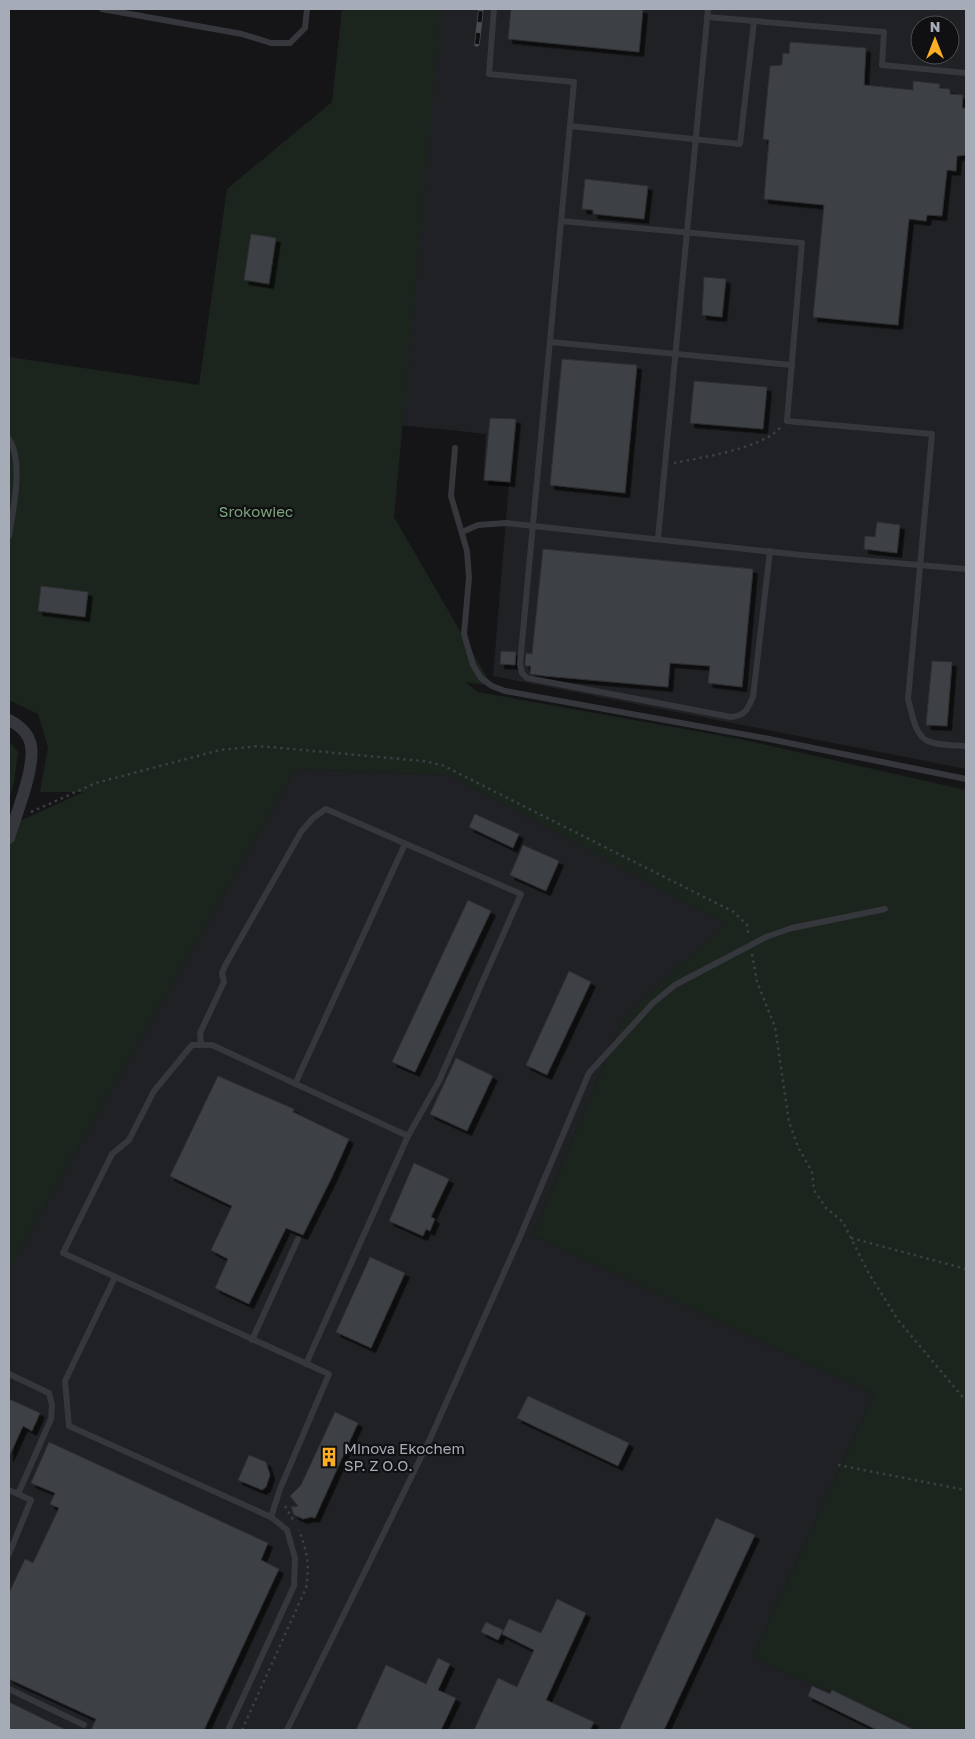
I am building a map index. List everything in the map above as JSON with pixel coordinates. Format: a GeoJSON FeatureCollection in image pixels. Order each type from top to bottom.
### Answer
{"type":"FeatureCollection","features":[{"type":"Feature","properties":{"kind":"street"},"geometry":{"type":"LineString","coordinates":[[9,720],[27,734],[32,754],[29,774],[9,838]]}},
{"type":"Feature","properties":{"kind":"lane"},"geometry":{"type":"LineString","coordinates":[[102,9],[242,34],[271,43],[290,43],[305,28],[307,9]]}},
{"type":"Feature","properties":{"kind":"lane"},"geometry":{"type":"LineString","coordinates":[[494,9],[489,74],[574,82],[520,664],[522,673],[527,678],[731,717],[741,715],[747,710],[753,697],[770,551]]}},
{"type":"Feature","properties":{"kind":"lane"},"geometry":{"type":"LineString","coordinates":[[658,539],[708,9]]}},
{"type":"Feature","properties":{"kind":"lane"},"geometry":{"type":"LineString","coordinates":[[707,17],[884,32],[882,65],[966,73]]}},
{"type":"Feature","properties":{"kind":"lane"},"geometry":{"type":"LineString","coordinates":[[570,126],[740,144],[754,21]]}},
{"type":"Feature","properties":{"kind":"lane"},"geometry":{"type":"LineString","coordinates":[[561,221],[802,243],[787,421],[932,434],[908,700],[918,731],[926,740],[940,744],[966,746]]}},
{"type":"Feature","properties":{"kind":"lane"},"geometry":{"type":"LineString","coordinates":[[550,342],[792,364]]}},
{"type":"Feature","properties":{"kind":"lane"},"geometry":{"type":"LineString","coordinates":[[9,439],[12,447],[17,484],[9,536]]}},
{"type":"Feature","properties":{"kind":"lane"},"geometry":{"type":"LineString","coordinates":[[455,448],[451,496],[467,551],[469,578],[464,634],[474,665],[481,678],[492,686],[505,691],[764,738],[966,779]]}},
{"type":"Feature","properties":{"kind":"lane"},"geometry":{"type":"LineString","coordinates":[[462,532],[478,525],[506,523],[770,551],[966,569]]}},
{"type":"Feature","properties":{"kind":"lane"},"geometry":{"type":"LineString","coordinates":[[201,1045],[200,1033],[224,982],[222,973],[226,964],[301,832],[313,818],[326,809],[521,894],[439,1082],[408,1136],[306,1364]]}},
{"type":"Feature","properties":{"kind":"lane"},"geometry":{"type":"LineString","coordinates":[[295,1084],[405,844]]}},
{"type":"Feature","properties":{"kind":"lane"},"geometry":{"type":"LineString","coordinates":[[287,1730],[430,1439],[519,1239],[589,1073],[653,1003],[675,985],[766,937],[792,928],[885,909]]}},
{"type":"Feature","properties":{"kind":"lane"},"geometry":{"type":"LineString","coordinates":[[271,1517],[280,1489],[329,1374],[63,1253],[112,1154],[129,1140],[154,1091],[192,1045],[212,1045],[408,1136]]}},
{"type":"Feature","properties":{"kind":"lane"},"geometry":{"type":"LineString","coordinates":[[252,1340],[298,1239]]}},
{"type":"Feature","properties":{"kind":"lane"},"geometry":{"type":"LineString","coordinates":[[115,1277],[65,1381],[69,1426],[271,1517],[287,1530],[295,1558],[294,1586],[228,1730]]}},
{"type":"Feature","properties":{"kind":"lane"},"geometry":{"type":"LineString","coordinates":[[9,1374],[49,1393],[52,1405],[51,1419],[18,1494]]}},
{"type":"Feature","properties":{"kind":"lane"},"geometry":{"type":"LineString","coordinates":[[9,1490],[31,1500],[9,1554]]}},
{"type":"Feature","properties":{"kind":"lane"},"geometry":{"type":"LineString","coordinates":[[9,1689],[84,1725]]}},
{"type":"Feature","properties":{"kind":"path"},"geometry":{"type":"LineString","coordinates":[[665,465],[732,451],[774,435],[787,421]]}},
{"type":"Feature","properties":{"kind":"path"},"geometry":{"type":"LineString","coordinates":[[14,820],[96,783],[220,750],[259,746],[423,761],[442,764],[734,912],[747,925],[757,982],[775,1027],[789,1122],[798,1147],[812,1172],[814,1190],[826,1208],[843,1222],[868,1272],[898,1320],[966,1401]]}},
{"type":"Feature","properties":{"kind":"path"},"geometry":{"type":"LineString","coordinates":[[851,1238],[966,1269]]}},
{"type":"Feature","properties":{"kind":"path"},"geometry":{"type":"LineString","coordinates":[[838,1465],[966,1490]]}},
{"type":"Feature","properties":{"kind":"shaded area"},"geometry":{"type":"Polygon","coordinates":[[[434,9],[966,9],[966,769],[493,676],[509,483],[483,481],[486,434],[391,424],[434,9]]]}},
{"type":"Feature","properties":{"kind":"shaded area"},"geometry":{"type":"Polygon","coordinates":[[[296,769],[450,775],[727,924],[623,1018],[533,1235],[874,1394],[752,1658],[922,1730],[9,1730],[9,1268],[296,769]]]}},
{"type":"Feature","properties":{"kind":"green space","name":"Srokowiec"},"geometry":{"type":"Polygon","coordinates":[[[342,9],[441,9],[394,517],[492,686],[465,682],[478,692],[740,739],[966,790],[966,1730],[922,1730],[752,1658],[874,1394],[533,1235],[623,1018],[726,924],[450,775],[296,769],[9,1268],[9,826],[83,792],[40,792],[48,747],[38,714],[9,700],[9,357],[199,385],[227,189],[332,102],[342,9]]]}},
{"type":"Feature","properties":{"kind":"green space"},"geometry":{"type":"Polygon","coordinates":[[[9,741],[18,752],[14,783],[9,799],[9,741]]]}},
{"type":"Feature","properties":{"kind":"building"},"geometry":{"type":"Polygon","coordinates":[[[511,9],[643,9],[639,52],[508,39],[511,9]]]}},
{"type":"Feature","properties":{"kind":"building"},"geometry":{"type":"Polygon","coordinates":[[[790,42],[866,48],[864,85],[913,90],[913,81],[940,84],[939,88],[950,89],[950,94],[963,95],[962,108],[966,108],[966,155],[957,156],[956,171],[947,170],[942,216],[927,215],[926,221],[909,219],[898,325],[813,317],[824,205],[764,199],[769,140],[763,139],[770,66],[782,65],[783,53],[789,54],[790,42]]]}},
{"type":"Feature","properties":{"kind":"building"},"geometry":{"type":"Polygon","coordinates":[[[585,179],[648,186],[644,219],[593,214],[593,210],[582,209],[585,179]]]}},
{"type":"Feature","properties":{"kind":"building"},"geometry":{"type":"Polygon","coordinates":[[[251,234],[276,238],[269,284],[244,280],[251,234]]]}},
{"type":"Feature","properties":{"kind":"building"},"geometry":{"type":"Polygon","coordinates":[[[704,277],[726,279],[722,317],[702,315],[704,277]]]}},
{"type":"Feature","properties":{"kind":"building"},"geometry":{"type":"Polygon","coordinates":[[[562,359],[637,365],[625,493],[550,485],[562,359]]]}},
{"type":"Feature","properties":{"kind":"building"},"geometry":{"type":"Polygon","coordinates":[[[694,381],[767,387],[763,429],[690,423],[694,381]]]}},
{"type":"Feature","properties":{"kind":"building"},"geometry":{"type":"Polygon","coordinates":[[[490,418],[516,419],[510,482],[484,480],[490,418]]]}},
{"type":"Feature","properties":{"kind":"building"},"geometry":{"type":"Polygon","coordinates":[[[877,522],[900,525],[897,553],[864,549],[865,536],[875,537],[877,522]]]}},
{"type":"Feature","properties":{"kind":"building"},"geometry":{"type":"Polygon","coordinates":[[[543,549],[753,569],[742,687],[708,683],[710,666],[670,663],[668,687],[530,674],[531,666],[525,666],[526,653],[532,654],[543,549]]]}},
{"type":"Feature","properties":{"kind":"building"},"geometry":{"type":"Polygon","coordinates":[[[41,586],[88,592],[85,617],[38,611],[41,586]]]}},
{"type":"Feature","properties":{"kind":"building"},"geometry":{"type":"Polygon","coordinates":[[[501,651],[516,652],[515,665],[500,664],[501,651]]]}},
{"type":"Feature","properties":{"kind":"building"},"geometry":{"type":"Polygon","coordinates":[[[932,661],[952,662],[947,726],[926,725],[932,661]]]}},
{"type":"Feature","properties":{"kind":"building"},"geometry":{"type":"Polygon","coordinates":[[[475,814],[519,834],[513,848],[469,827],[475,814]]]}},
{"type":"Feature","properties":{"kind":"building"},"geometry":{"type":"Polygon","coordinates":[[[523,845],[559,861],[546,891],[510,875],[523,845]]]}},
{"type":"Feature","properties":{"kind":"building"},"geometry":{"type":"Polygon","coordinates":[[[468,900],[491,911],[415,1072],[392,1062],[468,900]]]}},
{"type":"Feature","properties":{"kind":"building"},"geometry":{"type":"Polygon","coordinates":[[[569,971],[591,982],[547,1075],[526,1065],[569,971]]]}},
{"type":"Feature","properties":{"kind":"building"},"geometry":{"type":"Polygon","coordinates":[[[456,1058],[493,1076],[467,1131],[430,1114],[456,1058]]]}},
{"type":"Feature","properties":{"kind":"building"},"geometry":{"type":"Polygon","coordinates":[[[218,1076],[294,1109],[293,1112],[349,1139],[303,1235],[286,1228],[249,1304],[215,1288],[228,1259],[211,1250],[232,1206],[170,1176],[218,1076]]]}},
{"type":"Feature","properties":{"kind":"building"},"geometry":{"type":"Polygon","coordinates":[[[414,1163],[449,1179],[431,1217],[435,1219],[430,1231],[426,1229],[423,1236],[389,1221],[414,1163]]]}},
{"type":"Feature","properties":{"kind":"building"},"geometry":{"type":"Polygon","coordinates":[[[370,1257],[405,1273],[371,1348],[336,1332],[370,1257]]]}},
{"type":"Feature","properties":{"kind":"building"},"geometry":{"type":"Polygon","coordinates":[[[528,1396],[629,1443],[618,1466],[517,1418],[528,1396]]]}},
{"type":"Feature","properties":{"kind":"building"},"geometry":{"type":"Polygon","coordinates":[[[9,1399],[40,1413],[32,1431],[23,1426],[9,1457],[9,1399]]]}},
{"type":"Feature","properties":{"kind":"building","name":"Minova Ekochem SP. Z O.O."},"geometry":{"type":"Polygon","coordinates":[[[335,1412],[358,1423],[315,1518],[303,1519],[294,1515],[291,1507],[298,1506],[290,1496],[301,1485],[335,1412]]]}},
{"type":"Feature","properties":{"kind":"building"},"geometry":{"type":"Polygon","coordinates":[[[49,1442],[268,1543],[261,1560],[279,1569],[204,1730],[91,1730],[96,1719],[9,1679],[9,1593],[25,1559],[33,1563],[59,1508],[50,1504],[55,1493],[31,1483],[49,1442]]]}},
{"type":"Feature","properties":{"kind":"building"},"geometry":{"type":"Polygon","coordinates":[[[249,1455],[266,1462],[270,1475],[266,1487],[262,1490],[238,1480],[249,1455]]]}},
{"type":"Feature","properties":{"kind":"building"},"geometry":{"type":"Polygon","coordinates":[[[716,1518],[755,1535],[664,1730],[619,1730],[716,1518]]]}},
{"type":"Feature","properties":{"kind":"building"},"geometry":{"type":"Polygon","coordinates":[[[557,1599],[586,1613],[546,1700],[594,1722],[590,1730],[474,1730],[498,1678],[517,1687],[534,1650],[502,1634],[509,1619],[541,1633],[557,1599]]]}},
{"type":"Feature","properties":{"kind":"building"},"geometry":{"type":"Polygon","coordinates":[[[486,1622],[503,1630],[498,1640],[481,1632],[486,1622]]]}},
{"type":"Feature","properties":{"kind":"building"},"geometry":{"type":"Polygon","coordinates":[[[438,1658],[450,1664],[438,1690],[456,1698],[441,1730],[356,1730],[386,1665],[426,1684],[438,1658]]]}},
{"type":"Feature","properties":{"kind":"building"},"geometry":{"type":"Polygon","coordinates":[[[812,1686],[830,1694],[832,1690],[914,1730],[877,1730],[808,1696],[812,1686]]]}},
{"type":"Feature","properties":{"kind":"building"},"geometry":{"type":"Polygon","coordinates":[[[9,1702],[66,1730],[9,1730],[9,1702]]]}},
{"type":"Feature","properties":{"kind":"railway"},"geometry":{"type":"LineString","coordinates":[[477,44],[481,9]]}},
{"type":"Feature","properties":{"kind":"place","name":"Minova Ekochem SP. Z O.O."},"geometry":{"type":"Point","coordinates":[329,1457]}}]}
